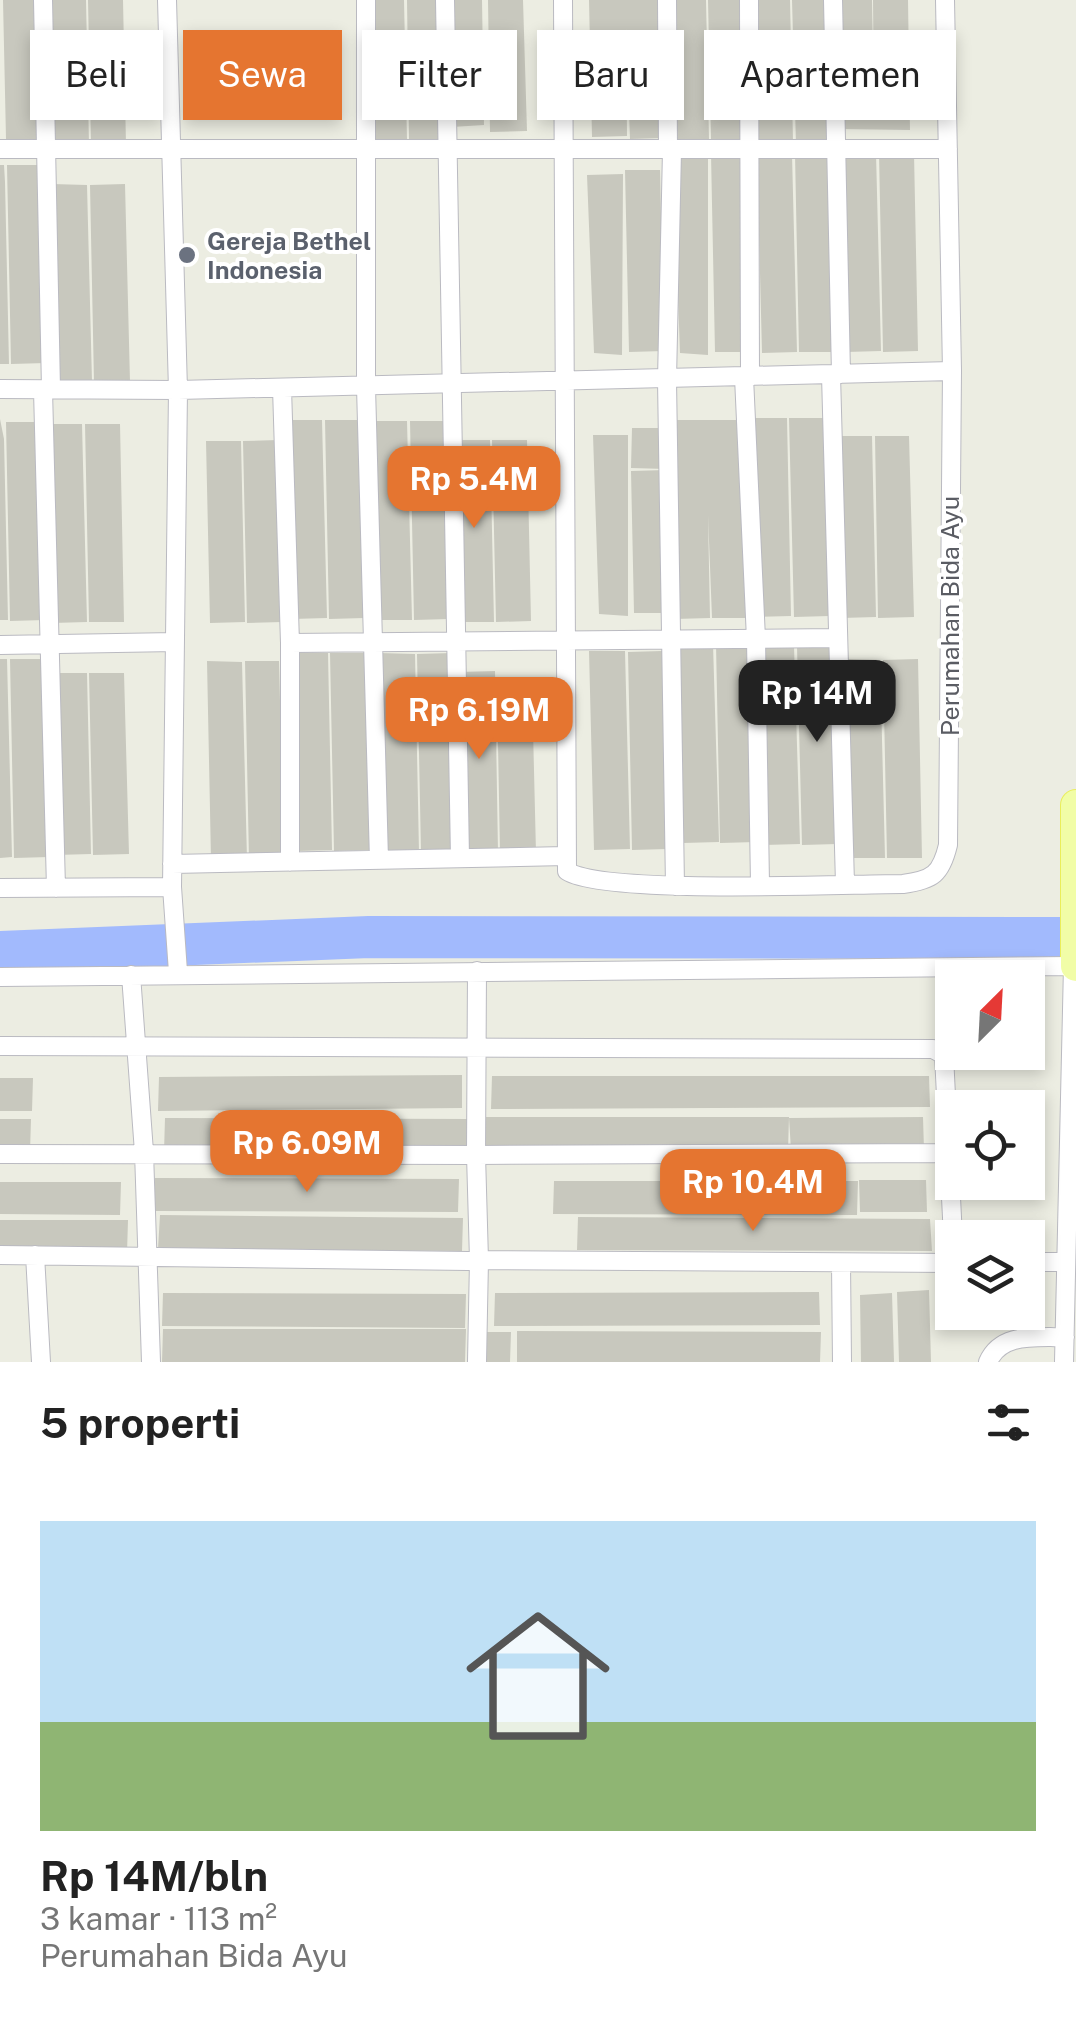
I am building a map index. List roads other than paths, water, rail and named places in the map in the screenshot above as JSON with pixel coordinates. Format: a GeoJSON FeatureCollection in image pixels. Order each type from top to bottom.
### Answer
{"type":"FeatureCollection","features":[{"type":"Feature","properties":{"kind":"main road"},"geometry":{"type":"LineString","coordinates":[[1074,960],[1076,806]]}},
{"type":"Feature","properties":{"kind":"street"},"geometry":{"type":"LineString","coordinates":[[43,0],[48,148],[47,644],[56,888]]}},
{"type":"Feature","properties":{"kind":"street"},"geometry":{"type":"LineString","coordinates":[[166,0],[178,390],[172,864],[176,954]]}},
{"type":"Feature","properties":{"kind":"street"},"geometry":{"type":"LineString","coordinates":[[366,0],[366,386],[370,642],[379,860]]}},
{"type":"Feature","properties":{"kind":"street"},"geometry":{"type":"LineString","coordinates":[[445,0],[451,149],[460,858]]}},
{"type":"Feature","properties":{"kind":"street"},"geometry":{"type":"LineString","coordinates":[[172,864],[566,856],[563,0]]}},
{"type":"Feature","properties":{"kind":"street"},"geometry":{"type":"LineString","coordinates":[[667,0],[667,380],[674,886]]}},
{"type":"Feature","properties":{"kind":"street"},"geometry":{"type":"LineString","coordinates":[[749,0],[752,150],[747,377],[760,884]]}},
{"type":"Feature","properties":{"kind":"street"},"geometry":{"type":"LineString","coordinates":[[833,0],[838,638],[845,884]]}},
{"type":"Feature","properties":{"kind":"street","name":"Perumahan Bida Ayu"},"geometry":{"type":"LineString","coordinates":[[566,856],[567,870],[585,879],[674,886],[930,881],[942,868],[948,845],[952,371],[944,0]]}},
{"type":"Feature","properties":{"kind":"street"},"geometry":{"type":"LineString","coordinates":[[0,150],[172,146],[948,149]]}},
{"type":"Feature","properties":{"kind":"street"},"geometry":{"type":"LineString","coordinates":[[0,389],[452,385],[952,371]]}},
{"type":"Feature","properties":{"kind":"street"},"geometry":{"type":"LineString","coordinates":[[282,388],[290,643],[290,862]]}},
{"type":"Feature","properties":{"kind":"street"},"geometry":{"type":"LineString","coordinates":[[290,643],[838,638]]}},
{"type":"Feature","properties":{"kind":"street"},"geometry":{"type":"LineString","coordinates":[[0,645],[175,642]]}},
{"type":"Feature","properties":{"kind":"street"},"geometry":{"type":"LineString","coordinates":[[0,888],[172,887]]}},
{"type":"Feature","properties":{"kind":"street"},"geometry":{"type":"LineString","coordinates":[[0,977],[130,975],[176,954],[477,972],[1074,960],[1064,1362]]}},
{"type":"Feature","properties":{"kind":"street"},"geometry":{"type":"LineString","coordinates":[[477,972],[477,1362]]}},
{"type":"Feature","properties":{"kind":"street"},"geometry":{"type":"LineString","coordinates":[[130,975],[144,1152],[151,1362]]}},
{"type":"Feature","properties":{"kind":"street"},"geometry":{"type":"LineString","coordinates":[[0,1046],[136,1043],[933,1048],[944,1055],[946,1090]]}},
{"type":"Feature","properties":{"kind":"street"},"geometry":{"type":"LineString","coordinates":[[0,1154],[935,1153]]}},
{"type":"Feature","properties":{"kind":"street"},"geometry":{"type":"LineString","coordinates":[[0,1255],[935,1263]]}},
{"type":"Feature","properties":{"kind":"street"},"geometry":{"type":"LineString","coordinates":[[35,1255],[41,1362]]}},
{"type":"Feature","properties":{"kind":"street"},"geometry":{"type":"LineString","coordinates":[[1045,1262],[1065,1262]]}},
{"type":"Feature","properties":{"kind":"street"},"geometry":{"type":"LineString","coordinates":[[841,1263],[842,1362]]}},
{"type":"Feature","properties":{"kind":"street"},"geometry":{"type":"LineString","coordinates":[[988,1362],[997,1348],[1013,1338],[1065,1336]]}},
{"type":"Feature","properties":{"kind":"waterway"},"geometry":{"type":"LineString","coordinates":[[0,952],[369,937],[1076,938]]}},
{"type":"Feature","properties":{"kind":"place","name":"Gereja Bethel Indonesia"},"geometry":{"type":"Point","coordinates":[187,255]}}]}
